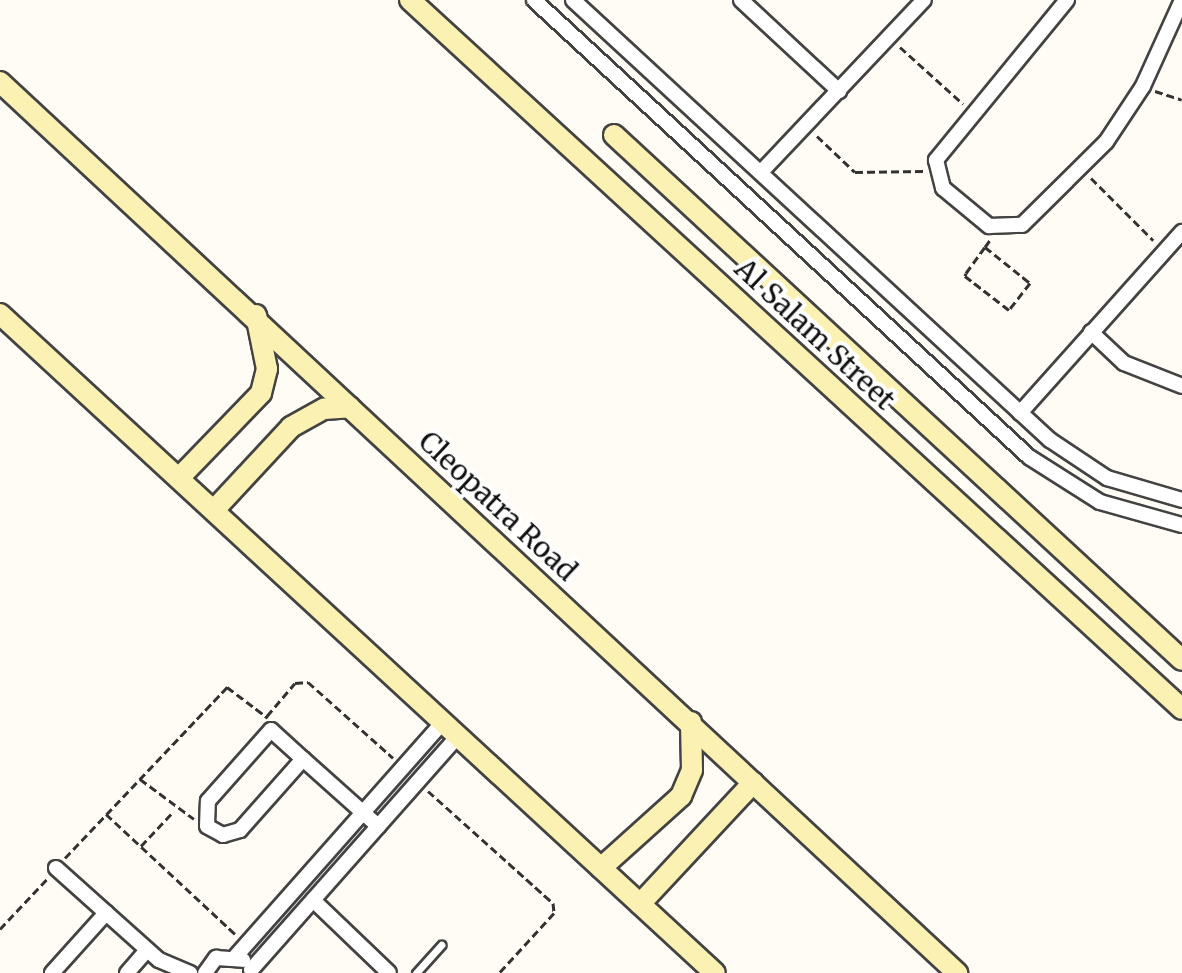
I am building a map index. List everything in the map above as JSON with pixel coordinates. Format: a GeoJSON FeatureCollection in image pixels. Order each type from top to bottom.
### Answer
{"type":"FeatureCollection","features":[{"type":"Feature","properties":{"kind":"main road","name":"Al Salam Street"},"geometry":{"type":"LineString","coordinates":[[410,0],[1182,709]]}},
{"type":"Feature","properties":{"kind":"main road","name":"Cleopatra Road"},"geometry":{"type":"LineString","coordinates":[[0,82],[256,315],[350,407],[957,973]]}},
{"type":"Feature","properties":{"kind":"main road","name":"Al Salam Street"},"geometry":{"type":"LineString","coordinates":[[614,135],[1182,660]]}},
{"type":"Feature","properties":{"kind":"main road"},"geometry":{"type":"LineString","coordinates":[[0,314],[640,904],[702,966],[715,973]]}},
{"type":"Feature","properties":{"kind":"main road"},"geometry":{"type":"LineString","coordinates":[[179,478],[261,393],[267,369],[256,315]]}},
{"type":"Feature","properties":{"kind":"main road"},"geometry":{"type":"LineString","coordinates":[[214,510],[291,427],[324,409],[350,407]]}},
{"type":"Feature","properties":{"kind":"main road"},"geometry":{"type":"LineString","coordinates":[[601,868],[681,796],[692,770],[691,722]]}},
{"type":"Feature","properties":{"kind":"main road"},"geometry":{"type":"LineString","coordinates":[[640,904],[753,783]]}},
{"type":"Feature","properties":{"kind":"street"},"geometry":{"type":"LineString","coordinates":[[534,0],[900,339],[1063,482],[1138,516],[1182,525]]}},
{"type":"Feature","properties":{"kind":"street"},"geometry":{"type":"LineString","coordinates":[[573,0],[763,170],[1020,413],[1107,478],[1182,500]]}},
{"type":"Feature","properties":{"kind":"street"},"geometry":{"type":"LineString","coordinates":[[741,0],[758,6],[839,91]]}},
{"type":"Feature","properties":{"kind":"street"},"geometry":{"type":"LineString","coordinates":[[763,170],[924,0]]}},
{"type":"Feature","properties":{"kind":"street"},"geometry":{"type":"LineString","coordinates":[[1067,0],[934,170],[979,221],[1000,228],[1022,225],[1082,169],[1143,86],[1182,0]]}},
{"type":"Feature","properties":{"kind":"street"},"geometry":{"type":"LineString","coordinates":[[570,34],[588,13]]}},
{"type":"Feature","properties":{"kind":"street"},"geometry":{"type":"LineString","coordinates":[[1020,413],[1182,232]]}},
{"type":"Feature","properties":{"kind":"street"},"geometry":{"type":"LineString","coordinates":[[900,339],[919,319]]}},
{"type":"Feature","properties":{"kind":"street"},"geometry":{"type":"LineString","coordinates":[[1091,332],[1124,363],[1182,386]]}},
{"type":"Feature","properties":{"kind":"street"},"geometry":{"type":"LineString","coordinates":[[303,759],[232,835],[214,833],[204,818],[208,801],[269,723],[303,759],[378,826]]}},
{"type":"Feature","properties":{"kind":"street"},"geometry":{"type":"LineString","coordinates":[[205,973],[216,958],[241,950],[402,767],[450,729]]}},
{"type":"Feature","properties":{"kind":"street"},"geometry":{"type":"LineString","coordinates":[[241,950],[252,972],[418,781],[450,729]]}},
{"type":"Feature","properties":{"kind":"street"},"geometry":{"type":"LineString","coordinates":[[56,868],[147,950],[190,973]]}},
{"type":"Feature","properties":{"kind":"street"},"geometry":{"type":"LineString","coordinates":[[313,900],[389,973]]}},
{"type":"Feature","properties":{"kind":"street"},"geometry":{"type":"LineString","coordinates":[[52,973],[106,913]]}},
{"type":"Feature","properties":{"kind":"street"},"geometry":{"type":"LineString","coordinates":[[127,973],[147,950]]}},
{"type":"Feature","properties":{"kind":"lane"},"geometry":{"type":"LineString","coordinates":[[416,973],[441,945]]}},
{"type":"Feature","properties":{"kind":"path"},"geometry":{"type":"LineString","coordinates":[[889,37],[975,114]]}},
{"type":"Feature","properties":{"kind":"path"},"geometry":{"type":"LineString","coordinates":[[1143,86],[1182,100]]}},
{"type":"Feature","properties":{"kind":"path"},"geometry":{"type":"LineString","coordinates":[[806,125],[855,172],[934,170]]}},
{"type":"Feature","properties":{"kind":"path"},"geometry":{"type":"LineString","coordinates":[[1082,169],[1165,251]]}},
{"type":"Feature","properties":{"kind":"path"},"geometry":{"type":"LineString","coordinates":[[985,247],[1030,283],[1009,310],[965,278],[985,247],[1000,228]]}},
{"type":"Feature","properties":{"kind":"path"},"geometry":{"type":"LineString","coordinates":[[0,929],[227,687],[269,723],[295,683],[308,682],[402,767]]}},
{"type":"Feature","properties":{"kind":"path"},"geometry":{"type":"LineString","coordinates":[[140,779],[174,810],[204,818]]}},
{"type":"Feature","properties":{"kind":"path"},"geometry":{"type":"LineString","coordinates":[[418,781],[553,903],[554,913],[499,973]]}},
{"type":"Feature","properties":{"kind":"path"},"geometry":{"type":"LineString","coordinates":[[141,846],[174,810]]}},
{"type":"Feature","properties":{"kind":"path"},"geometry":{"type":"LineString","coordinates":[[106,814],[241,950]]}}]}
